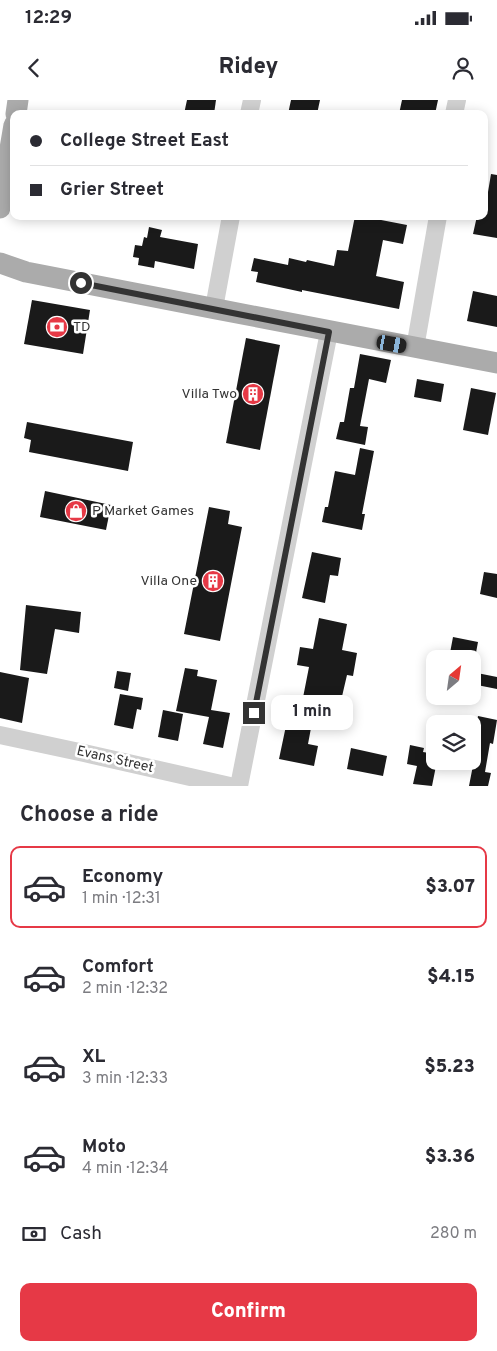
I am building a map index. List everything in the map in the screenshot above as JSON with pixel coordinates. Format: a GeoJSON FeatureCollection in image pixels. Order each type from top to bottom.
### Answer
{"type":"FeatureCollection","features":[{"type":"Feature","properties":{"kind":"main road"},"geometry":{"type":"LineString","coordinates":[[0,208],[10,149]]}},
{"type":"Feature","properties":{"kind":"main road"},"geometry":{"type":"LineString","coordinates":[[0,263],[26,272],[497,363]]}},
{"type":"Feature","properties":{"kind":"street"},"geometry":{"type":"LineString","coordinates":[[214,308],[229,220]]}},
{"type":"Feature","properties":{"kind":"street"},"geometry":{"type":"LineString","coordinates":[[414,348],[437,220]]}},
{"type":"Feature","properties":{"kind":"street"},"geometry":{"type":"LineString","coordinates":[[239,786],[329,332]]}},
{"type":"Feature","properties":{"kind":"street","name":"Evans Street"},"geometry":{"type":"LineString","coordinates":[[0,735],[230,786]]}},
{"type":"Feature","properties":{"kind":"building"},"geometry":{"type":"Polygon","coordinates":[[[187,100],[216,100],[215,110],[185,110],[187,100]]]}},
{"type":"Feature","properties":{"kind":"building"},"geometry":{"type":"Polygon","coordinates":[[[291,100],[320,100],[318,110],[289,110],[291,100]]]}},
{"type":"Feature","properties":{"kind":"building"},"geometry":{"type":"Polygon","coordinates":[[[402,100],[438,100],[436,110],[400,110],[402,100]]]}},
{"type":"Feature","properties":{"kind":"building"},"geometry":{"type":"Polygon","coordinates":[[[491,174],[497,175],[497,238],[473,234],[476,220],[488,220],[488,192],[491,174]]]}},
{"type":"Feature","properties":{"kind":"building"},"geometry":{"type":"Polygon","coordinates":[[[354,220],[381,220],[407,225],[403,244],[383,240],[376,276],[404,282],[399,309],[256,282],[258,272],[251,271],[254,258],[288,265],[289,258],[334,266],[337,250],[348,251],[354,220]]]}},
{"type":"Feature","properties":{"kind":"building"},"geometry":{"type":"Polygon","coordinates":[[[149,227],[162,230],[160,237],[198,244],[194,269],[155,261],[154,268],[138,265],[139,258],[133,257],[135,245],[142,246],[144,237],[147,238],[149,227]]]}},
{"type":"Feature","properties":{"kind":"building"},"geometry":{"type":"Polygon","coordinates":[[[473,291],[497,296],[497,327],[467,321],[473,291]]]}},
{"type":"Feature","properties":{"kind":"building","name":"TD"},"geometry":{"type":"Polygon","coordinates":[[[32,300],[90,310],[83,354],[24,344],[32,300]]]}},
{"type":"Feature","properties":{"kind":"building","name":"Villa Two"},"geometry":{"type":"Polygon","coordinates":[[[246,338],[280,345],[260,450],[226,443],[246,338]]]}},
{"type":"Feature","properties":{"kind":"building"},"geometry":{"type":"Polygon","coordinates":[[[360,354],[391,360],[386,383],[369,379],[360,426],[368,427],[365,445],[336,439],[340,422],[344,422],[350,388],[354,388],[360,354]]]}},
{"type":"Feature","properties":{"kind":"building"},"geometry":{"type":"Polygon","coordinates":[[[417,379],[444,384],[441,402],[414,397],[417,379]]]}},
{"type":"Feature","properties":{"kind":"building"},"geometry":{"type":"Polygon","coordinates":[[[471,388],[496,393],[488,435],[463,430],[471,388]]]}},
{"type":"Feature","properties":{"kind":"building"},"geometry":{"type":"Polygon","coordinates":[[[27,422],[133,442],[128,471],[29,452],[31,440],[24,438],[27,422]]]}},
{"type":"Feature","properties":{"kind":"building"},"geometry":{"type":"Polygon","coordinates":[[[360,448],[374,451],[362,514],[365,514],[362,530],[322,522],[325,507],[328,507],[335,471],[355,475],[360,448]]]}},
{"type":"Feature","properties":{"kind":"building","name":"P Market Games"},"geometry":{"type":"Polygon","coordinates":[[[45,491],[111,505],[106,530],[40,517],[45,491]]]}},
{"type":"Feature","properties":{"kind":"building","name":"Villa One"},"geometry":{"type":"Polygon","coordinates":[[[209,507],[230,511],[228,524],[242,527],[220,641],[184,634],[209,507]]]}},
{"type":"Feature","properties":{"kind":"building"},"geometry":{"type":"Polygon","coordinates":[[[312,552],[341,558],[338,576],[330,575],[325,603],[302,598],[312,552]]]}},
{"type":"Feature","properties":{"kind":"building"},"geometry":{"type":"Polygon","coordinates":[[[484,572],[497,574],[497,598],[480,594],[484,572]]]}},
{"type":"Feature","properties":{"kind":"building"},"geometry":{"type":"Polygon","coordinates":[[[26,605],[81,612],[79,633],[55,629],[47,674],[20,670],[26,605]]]}},
{"type":"Feature","properties":{"kind":"building"},"geometry":{"type":"Polygon","coordinates":[[[319,618],[347,624],[342,650],[357,653],[353,676],[347,675],[340,705],[346,706],[344,718],[314,712],[308,744],[318,746],[314,766],[279,759],[287,721],[298,723],[309,667],[297,665],[300,647],[313,649],[319,618]]]}},
{"type":"Feature","properties":{"kind":"building"},"geometry":{"type":"Polygon","coordinates":[[[453,637],[478,642],[476,650],[451,650],[453,637]]]}},
{"type":"Feature","properties":{"kind":"building"},"geometry":{"type":"Polygon","coordinates":[[[185,668],[198,670],[197,676],[217,680],[211,710],[230,713],[223,748],[203,744],[209,717],[176,711],[185,668]]]}},
{"type":"Feature","properties":{"kind":"building"},"geometry":{"type":"Polygon","coordinates":[[[117,671],[131,673],[128,691],[114,688],[117,671]]]}},
{"type":"Feature","properties":{"kind":"building"},"geometry":{"type":"Polygon","coordinates":[[[0,672],[29,678],[22,723],[0,718],[0,672]]]}},
{"type":"Feature","properties":{"kind":"building"},"geometry":{"type":"Polygon","coordinates":[[[481,674],[497,677],[497,689],[481,686],[481,674]]]}},
{"type":"Feature","properties":{"kind":"building"},"geometry":{"type":"Polygon","coordinates":[[[120,694],[143,698],[141,710],[137,709],[133,729],[114,725],[120,694]]]}},
{"type":"Feature","properties":{"kind":"building"},"geometry":{"type":"Polygon","coordinates":[[[163,710],[183,714],[178,741],[158,737],[163,710]]]}},
{"type":"Feature","properties":{"kind":"building"},"geometry":{"type":"Polygon","coordinates":[[[481,717],[497,720],[493,744],[490,743],[485,772],[491,773],[488,786],[469,786],[472,770],[481,770],[481,717]]]}},
{"type":"Feature","properties":{"kind":"building"},"geometry":{"type":"Polygon","coordinates":[[[410,745],[424,748],[423,752],[426,752],[426,770],[435,770],[432,786],[413,784],[417,766],[407,764],[410,745]]]}},
{"type":"Feature","properties":{"kind":"building"},"geometry":{"type":"Polygon","coordinates":[[[351,748],[387,756],[383,776],[347,769],[351,748]]]}},
{"type":"Feature","properties":{"kind":"place","name":"TD"},"geometry":{"type":"Point","coordinates":[57,327]}},
{"type":"Feature","properties":{"kind":"place","name":"Villa Two"},"geometry":{"type":"Point","coordinates":[253,394]}},
{"type":"Feature","properties":{"kind":"place","name":"P Market Games"},"geometry":{"type":"Point","coordinates":[76,511]}},
{"type":"Feature","properties":{"kind":"place","name":"Villa One"},"geometry":{"type":"Point","coordinates":[213,581]}},
{"type":"Feature","properties":{"kind":"route"},"geometry":{"type":"LineString","coordinates":[[81,283],[329,332],[254,713]]}}]}
